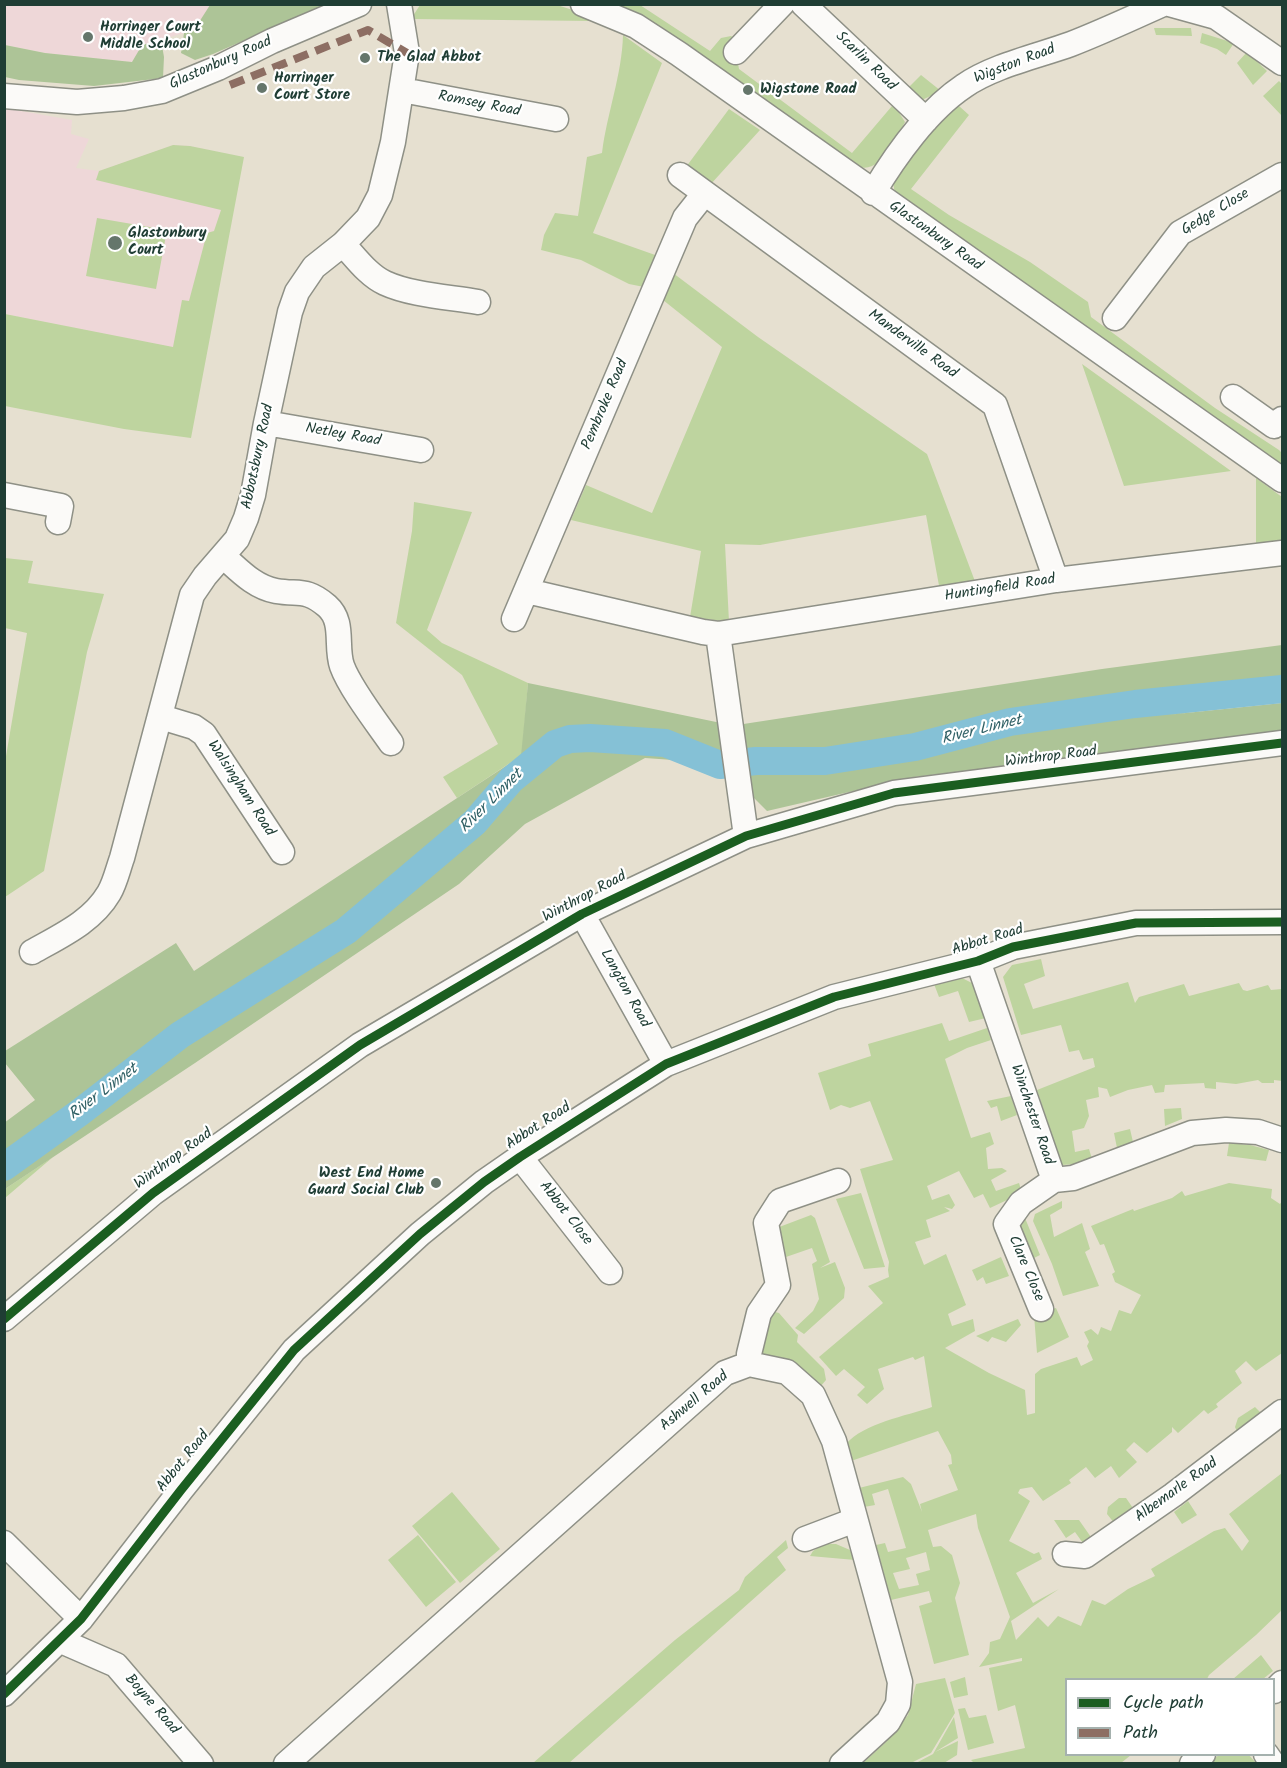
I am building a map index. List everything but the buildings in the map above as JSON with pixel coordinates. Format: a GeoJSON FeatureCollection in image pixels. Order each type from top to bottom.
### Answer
{"type":"FeatureCollection","features":[{"type":"Feature","properties":{"kind":"street","name":"Glastonbury Road"},"geometry":{"type":"LineString","coordinates":[[4,96],[77,102],[124,98],[162,91],[218,69],[272,41],[359,4]]}},
{"type":"Feature","properties":{"kind":"street","name":"Abbotsbury Road"},"geometry":{"type":"LineString","coordinates":[[32,952],[75,927],[96,911],[110,892],[122,858],[192,596],[237,539],[254,495],[266,423],[290,312],[297,292],[314,267],[343,244],[368,218],[380,195],[393,142],[407,53],[399,4]]}},
{"type":"Feature","properties":{"kind":"street","name":"Glastonbury Road"},"geometry":{"type":"LineString","coordinates":[[583,4],[636,26],[1282,480]]}},
{"type":"Feature","properties":{"kind":"street"},"geometry":{"type":"LineString","coordinates":[[737,44],[782,4]]}},
{"type":"Feature","properties":{"kind":"street","name":"Wigston Road"},"geometry":{"type":"LineString","coordinates":[[873,193],[886,172],[926,120],[966,84],[1001,68],[1072,44],[1163,4]]}},
{"type":"Feature","properties":{"kind":"street"},"geometry":{"type":"LineString","coordinates":[[1169,4],[1216,17],[1282,63]]}},
{"type":"Feature","properties":{"kind":"street","name":"Scarlin Road"},"geometry":{"type":"LineString","coordinates":[[814,8],[926,120]]}},
{"type":"Feature","properties":{"kind":"street","name":"Romsey Road"},"geometry":{"type":"LineString","coordinates":[[402,90],[556,119]]}},
{"type":"Feature","properties":{"kind":"street","name":"Manderville Road"},"geometry":{"type":"LineString","coordinates":[[680,175],[994,405],[1056,580]]}},
{"type":"Feature","properties":{"kind":"street","name":"Gedge Close"},"geometry":{"type":"LineString","coordinates":[[1115,318],[1180,233],[1282,175]]}},
{"type":"Feature","properties":{"kind":"street","name":"Pembroke Road"},"geometry":{"type":"LineString","coordinates":[[514,619],[685,218],[704,194]]}},
{"type":"Feature","properties":{"kind":"street"},"geometry":{"type":"LineString","coordinates":[[343,244],[367,270],[384,282],[402,289],[478,302]]}},
{"type":"Feature","properties":{"kind":"street"},"geometry":{"type":"LineString","coordinates":[[1233,397],[1274,426],[1282,419]]}},
{"type":"Feature","properties":{"kind":"street","name":"Netley Road"},"geometry":{"type":"LineString","coordinates":[[266,423],[421,450]]}},
{"type":"Feature","properties":{"kind":"street"},"geometry":{"type":"LineString","coordinates":[[4,495],[61,506],[58,522]]}},
{"type":"Feature","properties":{"kind":"street","name":"Huntingfield Road"},"geometry":{"type":"LineString","coordinates":[[527,591],[718,634],[1056,580],[1282,553]]}},
{"type":"Feature","properties":{"kind":"street"},"geometry":{"type":"LineString","coordinates":[[223,556],[259,586],[276,591],[312,595],[329,608],[338,624],[340,656],[345,672],[391,743]]}},
{"type":"Feature","properties":{"kind":"street"},"geometry":{"type":"LineString","coordinates":[[718,634],[746,836]]}},
{"type":"Feature","properties":{"kind":"street","name":"Walsingham Road"},"geometry":{"type":"LineString","coordinates":[[161,717],[194,727],[204,735],[282,852]]}},
{"type":"Feature","properties":{"kind":"street","name":"Winthrop Road"},"geometry":{"type":"LineString","coordinates":[[4,1319],[153,1193],[360,1045],[582,914],[746,836],[894,793],[1282,743]]}},
{"type":"Feature","properties":{"kind":"street","name":"Langton Road"},"geometry":{"type":"LineString","coordinates":[[582,914],[666,1064]]}},
{"type":"Feature","properties":{"kind":"street","name":"Abbot Road"},"geometry":{"type":"LineString","coordinates":[[4,1694],[61,1641],[81,1619],[294,1350],[420,1234],[484,1182],[666,1064],[834,997],[978,961],[1013,947],[1137,924],[1282,922]]}},
{"type":"Feature","properties":{"kind":"street","name":"Winchester Road"},"geometry":{"type":"LineString","coordinates":[[978,961],[1053,1180],[1073,1178],[1192,1133],[1226,1130],[1258,1132],[1282,1140]]}},
{"type":"Feature","properties":{"kind":"street","name":"Abbot Close"},"geometry":{"type":"LineString","coordinates":[[520,1157],[610,1272]]}},
{"type":"Feature","properties":{"kind":"street","name":"Clare Close"},"geometry":{"type":"LineString","coordinates":[[1041,1309],[1006,1224],[1021,1203],[1053,1180]]}},
{"type":"Feature","properties":{"kind":"street"},"geometry":{"type":"LineString","coordinates":[[838,1181],[780,1201],[766,1223],[778,1285],[759,1313],[749,1354],[749,1364],[787,1372],[813,1395],[834,1441],[900,1682],[898,1704],[888,1722],[842,1764]]}},
{"type":"Feature","properties":{"kind":"street","name":"Ashwell Road"},"geometry":{"type":"LineString","coordinates":[[286,1764],[725,1373],[749,1364]]}},
{"type":"Feature","properties":{"kind":"street","name":"Albemarle Road"},"geometry":{"type":"LineString","coordinates":[[1065,1554],[1085,1556],[1173,1495],[1282,1412]]}},
{"type":"Feature","properties":{"kind":"street"},"geometry":{"type":"LineString","coordinates":[[805,1539],[855,1520]]}},
{"type":"Feature","properties":{"kind":"street"},"geometry":{"type":"LineString","coordinates":[[4,1543],[81,1619]]}},
{"type":"Feature","properties":{"kind":"street","name":"Boyne Road"},"geometry":{"type":"LineString","coordinates":[[61,1641],[116,1665],[201,1764]]}},
{"type":"Feature","properties":{"kind":"shaded area","name":"Horringer Court Middle School"},"geometry":{"type":"Polygon","coordinates":[[[4,5],[219,5],[194,30],[143,45],[132,62],[45,53],[5,45],[4,5]]]}},
{"type":"Feature","properties":{"kind":"shaded area","name":"Glastonbury Court"},"geometry":{"type":"Polygon","coordinates":[[[4,108],[72,120],[71,134],[89,139],[76,168],[99,171],[173,145],[190,146],[241,157],[203,354],[5,314],[4,108]]]}},
{"type":"Feature","properties":{"kind":"green space"},"geometry":{"type":"Polygon","coordinates":[[[554,4],[585,14],[594,21],[411,19],[420,5],[554,4]]]}},
{"type":"Feature","properties":{"kind":"green space"},"geometry":{"type":"Polygon","coordinates":[[[210,5],[325,5],[195,60],[181,53],[184,33],[194,30],[210,5]]]}},
{"type":"Feature","properties":{"kind":"green space"},"geometry":{"type":"Polygon","coordinates":[[[611,5],[640,5],[710,51],[721,38],[731,36],[743,45],[736,52],[739,69],[852,153],[892,106],[905,122],[893,144],[875,165],[857,166],[611,5]]]}},
{"type":"Feature","properties":{"kind":"green space"},"geometry":{"type":"Polygon","coordinates":[[[1154,28],[1191,28],[1192,36],[1156,35],[1154,28]]]}},
{"type":"Feature","properties":{"kind":"green space"},"geometry":{"type":"Polygon","coordinates":[[[1202,33],[1234,43],[1226,55],[1200,43],[1202,33]]]}},
{"type":"Feature","properties":{"kind":"green space"},"geometry":{"type":"Polygon","coordinates":[[[623,35],[662,63],[593,233],[658,256],[644,287],[629,284],[581,260],[541,250],[544,235],[555,213],[578,216],[587,157],[602,153],[620,65],[623,35]]]}},
{"type":"Feature","properties":{"kind":"green space"},"geometry":{"type":"Polygon","coordinates":[[[161,40],[164,57],[163,78],[94,86],[5,77],[5,45],[45,53],[132,62],[142,45],[161,40]]]}},
{"type":"Feature","properties":{"kind":"green space"},"geometry":{"type":"Polygon","coordinates":[[[1247,52],[1267,71],[1253,85],[1237,63],[1247,52]]]}},
{"type":"Feature","properties":{"kind":"green space"},"geometry":{"type":"Polygon","coordinates":[[[921,75],[941,91],[922,100],[904,92],[921,75]]]}},
{"type":"Feature","properties":{"kind":"green space"},"geometry":{"type":"Polygon","coordinates":[[[1279,81],[1282,84],[1282,116],[1263,96],[1279,81]]]}},
{"type":"Feature","properties":{"kind":"green space"},"geometry":{"type":"Polygon","coordinates":[[[949,97],[969,115],[911,189],[949,215],[1030,262],[1088,302],[1091,317],[1215,408],[1279,450],[1282,453],[1282,480],[895,194],[892,176],[949,97]]]}},
{"type":"Feature","properties":{"kind":"green space"},"geometry":{"type":"Polygon","coordinates":[[[729,109],[760,130],[710,185],[686,167],[729,109]]]}},
{"type":"Feature","properties":{"kind":"green space"},"geometry":{"type":"Polygon","coordinates":[[[173,145],[190,146],[244,157],[191,438],[124,429],[5,406],[5,314],[173,347],[182,300],[189,301],[207,233],[214,231],[221,210],[96,180],[99,171],[173,145]]]}},
{"type":"Feature","properties":{"kind":"green space"},"geometry":{"type":"Polygon","coordinates":[[[97,218],[167,230],[156,289],[86,276],[97,218]]]}},
{"type":"Feature","properties":{"kind":"green space"},"geometry":{"type":"Polygon","coordinates":[[[673,273],[758,337],[927,454],[976,584],[940,591],[926,515],[760,545],[725,544],[729,622],[690,617],[701,551],[571,520],[586,485],[652,513],[722,347],[663,300],[673,273]]]}},
{"type":"Feature","properties":{"kind":"green space"},"geometry":{"type":"Polygon","coordinates":[[[1082,364],[1231,471],[1124,486],[1082,364]]]}},
{"type":"Feature","properties":{"kind":"green space"},"geometry":{"type":"Polygon","coordinates":[[[1256,478],[1282,497],[1282,544],[1256,546],[1256,478]]]}},
{"type":"Feature","properties":{"kind":"green space"},"geometry":{"type":"Polygon","coordinates":[[[414,502],[472,512],[427,630],[442,643],[528,683],[522,755],[457,798],[443,777],[498,744],[462,675],[396,623],[412,531],[414,502]]]}},
{"type":"Feature","properties":{"kind":"green space"},"geometry":{"type":"Polygon","coordinates":[[[5,558],[33,561],[28,583],[104,594],[87,652],[44,871],[5,897],[5,762],[27,633],[5,628],[5,558]]]}},
{"type":"Feature","properties":{"kind":"green space"},"geometry":{"type":"Polygon","coordinates":[[[1282,645],[1282,702],[1167,715],[1282,703],[1282,733],[914,777],[767,811],[750,794],[737,725],[1102,669],[1282,645]],[[860,752],[756,762],[825,761],[860,752]]]}},
{"type":"Feature","properties":{"kind":"green space"},"geometry":{"type":"Polygon","coordinates":[[[528,683],[721,723],[729,764],[645,758],[525,824],[459,884],[5,1189],[4,1123],[35,1100],[5,1063],[5,1051],[176,943],[194,971],[521,756],[528,683]]]}},
{"type":"Feature","properties":{"kind":"green space"},"geometry":{"type":"Polygon","coordinates":[[[1041,959],[1045,976],[1024,984],[1033,1009],[1128,982],[1135,1003],[1139,997],[1184,984],[1189,996],[1239,983],[1243,990],[1247,991],[1268,985],[1271,990],[1282,989],[1282,1081],[1262,1083],[1258,1080],[1236,1084],[1216,1082],[1216,1089],[1205,1088],[1204,1083],[1165,1085],[1164,1092],[1155,1093],[1152,1085],[1110,1097],[1107,1089],[1098,1087],[1099,1097],[1086,1100],[1089,1116],[1084,1128],[1072,1131],[1075,1152],[1089,1149],[1092,1159],[1062,1165],[1037,1090],[1095,1067],[1093,1058],[1083,1060],[1079,1050],[1069,1052],[1061,1025],[1021,1035],[1003,977],[1012,965],[1041,959]]]}},
{"type":"Feature","properties":{"kind":"green space"},"geometry":{"type":"Polygon","coordinates":[[[962,978],[974,984],[986,1018],[969,1022],[958,991],[939,997],[934,984],[962,978]]]}},
{"type":"Feature","properties":{"kind":"green space"},"geometry":{"type":"Polygon","coordinates":[[[942,1023],[949,1041],[987,1028],[991,1040],[945,1059],[971,1138],[990,1132],[994,1144],[986,1148],[988,1169],[1002,1168],[1007,1171],[991,1180],[996,1191],[1019,1183],[1022,1193],[990,1208],[983,1194],[974,1198],[959,1171],[927,1186],[932,1200],[949,1194],[955,1205],[952,1209],[944,1207],[950,1211],[926,1220],[931,1237],[915,1242],[924,1265],[946,1254],[966,1305],[948,1314],[952,1326],[973,1319],[975,1331],[945,1348],[1025,1390],[1027,1415],[1035,1413],[1035,1374],[1041,1369],[1077,1357],[1081,1366],[1093,1360],[1084,1332],[1091,1329],[1098,1335],[1101,1327],[1111,1331],[1119,1310],[1131,1314],[1141,1295],[1115,1282],[1112,1274],[1115,1272],[1104,1244],[1100,1245],[1091,1226],[1133,1209],[1134,1211],[1172,1198],[1182,1191],[1185,1196],[1229,1183],[1272,1189],[1271,1198],[1280,1204],[1282,1201],[1282,1353],[1256,1371],[1246,1361],[1235,1371],[1242,1383],[1216,1404],[1218,1407],[1208,1414],[1204,1410],[1178,1433],[1172,1427],[1172,1432],[1147,1453],[1134,1442],[1126,1450],[1137,1462],[1119,1478],[1111,1466],[1095,1478],[1086,1467],[1069,1480],[1071,1483],[1043,1501],[1032,1487],[1020,1489],[1018,1493],[1030,1501],[1009,1541],[1034,1554],[1039,1552],[1042,1559],[1016,1573],[1033,1603],[1059,1589],[1011,1621],[1016,1640],[1038,1617],[1048,1627],[1058,1616],[1081,1626],[1092,1600],[1105,1605],[1128,1589],[1155,1576],[1151,1569],[1214,1531],[1225,1528],[1242,1551],[1249,1541],[1229,1514],[1282,1473],[1282,1610],[1256,1635],[1208,1678],[1065,1678],[1065,1756],[1130,1756],[1121,1763],[975,1764],[971,1760],[1025,1748],[1015,1705],[998,1711],[989,1668],[1022,1661],[1022,1658],[979,1667],[989,1653],[990,1642],[1000,1639],[1010,1617],[978,1528],[976,1514],[928,1530],[933,1547],[941,1546],[952,1555],[960,1583],[955,1598],[969,1655],[934,1664],[919,1606],[932,1602],[929,1591],[891,1600],[876,1545],[885,1543],[888,1552],[906,1548],[888,1489],[872,1494],[875,1505],[864,1507],[859,1488],[903,1477],[911,1484],[922,1512],[920,1504],[958,1490],[948,1465],[952,1464],[951,1455],[938,1431],[851,1461],[846,1444],[874,1425],[932,1407],[924,1356],[915,1360],[913,1357],[878,1369],[884,1389],[867,1404],[857,1395],[865,1387],[844,1369],[836,1376],[819,1357],[883,1303],[868,1286],[889,1277],[889,1262],[860,1169],[893,1160],[870,1101],[850,1108],[841,1105],[830,1110],[818,1073],[871,1056],[868,1044],[942,1023]],[[926,1552],[906,1558],[910,1569],[893,1573],[899,1589],[919,1585],[916,1574],[930,1570],[926,1552]]]}},
{"type":"Feature","properties":{"kind":"green space"},"geometry":{"type":"Polygon","coordinates":[[[1011,1096],[1017,1115],[1001,1121],[997,1106],[991,1108],[987,1101],[1011,1096]]]}},
{"type":"Feature","properties":{"kind":"green space"},"geometry":{"type":"Polygon","coordinates":[[[1181,1108],[1182,1119],[1165,1126],[1164,1109],[1181,1108]]]}},
{"type":"Feature","properties":{"kind":"green space"},"geometry":{"type":"Polygon","coordinates":[[[1130,1129],[1133,1142],[1117,1148],[1114,1133],[1130,1129]]]}},
{"type":"Feature","properties":{"kind":"green space"},"geometry":{"type":"Polygon","coordinates":[[[1229,1143],[1269,1150],[1266,1161],[1227,1156],[1229,1143]]]}},
{"type":"Feature","properties":{"kind":"green space"},"geometry":{"type":"Polygon","coordinates":[[[53,1157],[5,1198],[5,1189],[53,1157]]]}},
{"type":"Feature","properties":{"kind":"green space"},"geometry":{"type":"Polygon","coordinates":[[[861,1193],[885,1267],[864,1269],[836,1199],[861,1193]]]}},
{"type":"Feature","properties":{"kind":"green space"},"geometry":{"type":"Polygon","coordinates":[[[1062,1201],[1062,1208],[1050,1215],[1054,1237],[1082,1223],[1090,1249],[1085,1252],[1099,1286],[1063,1296],[1033,1221],[1035,1214],[1062,1201]]]}},
{"type":"Feature","properties":{"kind":"green space"},"geometry":{"type":"Polygon","coordinates":[[[1023,1213],[1040,1255],[1030,1260],[1018,1228],[1023,1213]]]}},
{"type":"Feature","properties":{"kind":"green space"},"geometry":{"type":"Polygon","coordinates":[[[811,1215],[815,1218],[830,1262],[820,1268],[835,1262],[845,1288],[844,1298],[804,1334],[795,1328],[813,1311],[819,1299],[812,1264],[817,1261],[812,1248],[786,1257],[774,1229],[811,1215]]]}},
{"type":"Feature","properties":{"kind":"green space"},"geometry":{"type":"Polygon","coordinates":[[[1001,1257],[1009,1276],[986,1284],[983,1277],[977,1281],[972,1270],[1001,1257]]]}},
{"type":"Feature","properties":{"kind":"green space"},"geometry":{"type":"Polygon","coordinates":[[[1056,1308],[1069,1337],[1037,1353],[1034,1315],[1056,1308]]]}},
{"type":"Feature","properties":{"kind":"green space"},"geometry":{"type":"Polygon","coordinates":[[[771,1311],[779,1313],[798,1335],[797,1342],[824,1369],[826,1380],[820,1387],[792,1363],[782,1358],[759,1353],[771,1311]]]}},
{"type":"Feature","properties":{"kind":"green space"},"geometry":{"type":"Polygon","coordinates":[[[1018,1319],[1021,1325],[1006,1342],[992,1337],[988,1342],[976,1336],[1018,1319]]]}},
{"type":"Feature","properties":{"kind":"green space"},"geometry":{"type":"Polygon","coordinates":[[[1255,1407],[1263,1415],[1238,1434],[1235,1427],[1238,1418],[1255,1407]]]}},
{"type":"Feature","properties":{"kind":"green space"},"geometry":{"type":"Polygon","coordinates":[[[452,1492],[500,1549],[460,1583],[412,1526],[452,1492]]]}},
{"type":"Feature","properties":{"kind":"green space"},"geometry":{"type":"Polygon","coordinates":[[[1119,1498],[1126,1498],[1135,1511],[1115,1524],[1107,1514],[1108,1507],[1119,1498]]]}},
{"type":"Feature","properties":{"kind":"green space"},"geometry":{"type":"Polygon","coordinates":[[[1188,1501],[1197,1515],[1182,1524],[1174,1512],[1188,1501]]]}},
{"type":"Feature","properties":{"kind":"green space"},"geometry":{"type":"Polygon","coordinates":[[[1054,1520],[1079,1520],[1093,1540],[1085,1546],[1075,1532],[1066,1538],[1054,1520]]]}},
{"type":"Feature","properties":{"kind":"green space"},"geometry":{"type":"Polygon","coordinates":[[[418,1535],[456,1582],[426,1607],[388,1560],[418,1535]]]}},
{"type":"Feature","properties":{"kind":"green space"},"geometry":{"type":"Polygon","coordinates":[[[786,1540],[788,1548],[777,1557],[786,1570],[569,1763],[533,1763],[675,1640],[739,1590],[745,1577],[786,1540]]]}},
{"type":"Feature","properties":{"kind":"green space"},"geometry":{"type":"Polygon","coordinates":[[[824,1544],[836,1544],[850,1550],[855,1560],[810,1556],[813,1551],[824,1544]]]}},
{"type":"Feature","properties":{"kind":"green space"},"geometry":{"type":"Polygon","coordinates":[[[1261,1655],[1273,1671],[1264,1678],[1234,1678],[1261,1655]]]}},
{"type":"Feature","properties":{"kind":"green space"},"geometry":{"type":"Polygon","coordinates":[[[965,1677],[968,1695],[954,1698],[950,1682],[965,1677]]]}},
{"type":"Feature","properties":{"kind":"green space"},"geometry":{"type":"Polygon","coordinates":[[[945,1678],[955,1713],[931,1753],[911,1763],[862,1764],[886,1742],[908,1715],[916,1684],[945,1678]]]}},
{"type":"Feature","properties":{"kind":"green space"},"geometry":{"type":"Polygon","coordinates":[[[965,1708],[969,1718],[986,1715],[994,1743],[968,1750],[958,1709],[965,1708]]]}},
{"type":"Feature","properties":{"kind":"green space"},"geometry":{"type":"Polygon","coordinates":[[[954,1717],[958,1738],[935,1752],[958,1741],[957,1755],[944,1763],[916,1763],[933,1754],[954,1717]]]}},
{"type":"Feature","properties":{"kind":"green space"},"geometry":{"type":"Polygon","coordinates":[[[1218,1756],[1250,1756],[1256,1763],[1208,1763],[1218,1756]]]}},
{"type":"Feature","properties":{"kind":"waterway","name":"River Linnet"},"geometry":{"type":"LineString","coordinates":[[4,1167],[79,1113],[180,1035],[346,931],[475,822],[511,780],[555,744],[570,739],[590,738],[665,743],[720,765],[756,761],[825,761],[915,747],[1010,722],[1135,704],[1282,689]]}},
{"type":"Feature","properties":{"kind":"marked path"},"geometry":{"type":"LineString","coordinates":[[230,85],[368,30],[407,53]]}},
{"type":"Feature","properties":{"kind":"cycle path"},"geometry":{"type":"LineString","coordinates":[[4,1319],[153,1193],[360,1045],[582,914],[746,836],[894,793],[1282,743]]}},
{"type":"Feature","properties":{"kind":"cycle path"},"geometry":{"type":"LineString","coordinates":[[4,1694],[81,1619],[294,1350],[420,1234],[484,1182],[666,1064],[834,997],[978,961],[1013,947],[1136,923],[1282,922]]}},
{"type":"Feature","properties":{"kind":"place","name":"Horringer Court Middle School"},"geometry":{"type":"Point","coordinates":[88,37]}},
{"type":"Feature","properties":{"kind":"place","name":"The Glad Abbot"},"geometry":{"type":"Point","coordinates":[365,58]}},
{"type":"Feature","properties":{"kind":"place","name":"Horringer Court Store"},"geometry":{"type":"Point","coordinates":[262,88]}},
{"type":"Feature","properties":{"kind":"place","name":"Wigstone Road"},"geometry":{"type":"Point","coordinates":[748,90]}},
{"type":"Feature","properties":{"kind":"place","name":"Glastonbury Court"},"geometry":{"type":"Point","coordinates":[115,243]}},
{"type":"Feature","properties":{"kind":"place","name":"West End Home Guard Social Club"},"geometry":{"type":"Point","coordinates":[436,1183]}}]}
